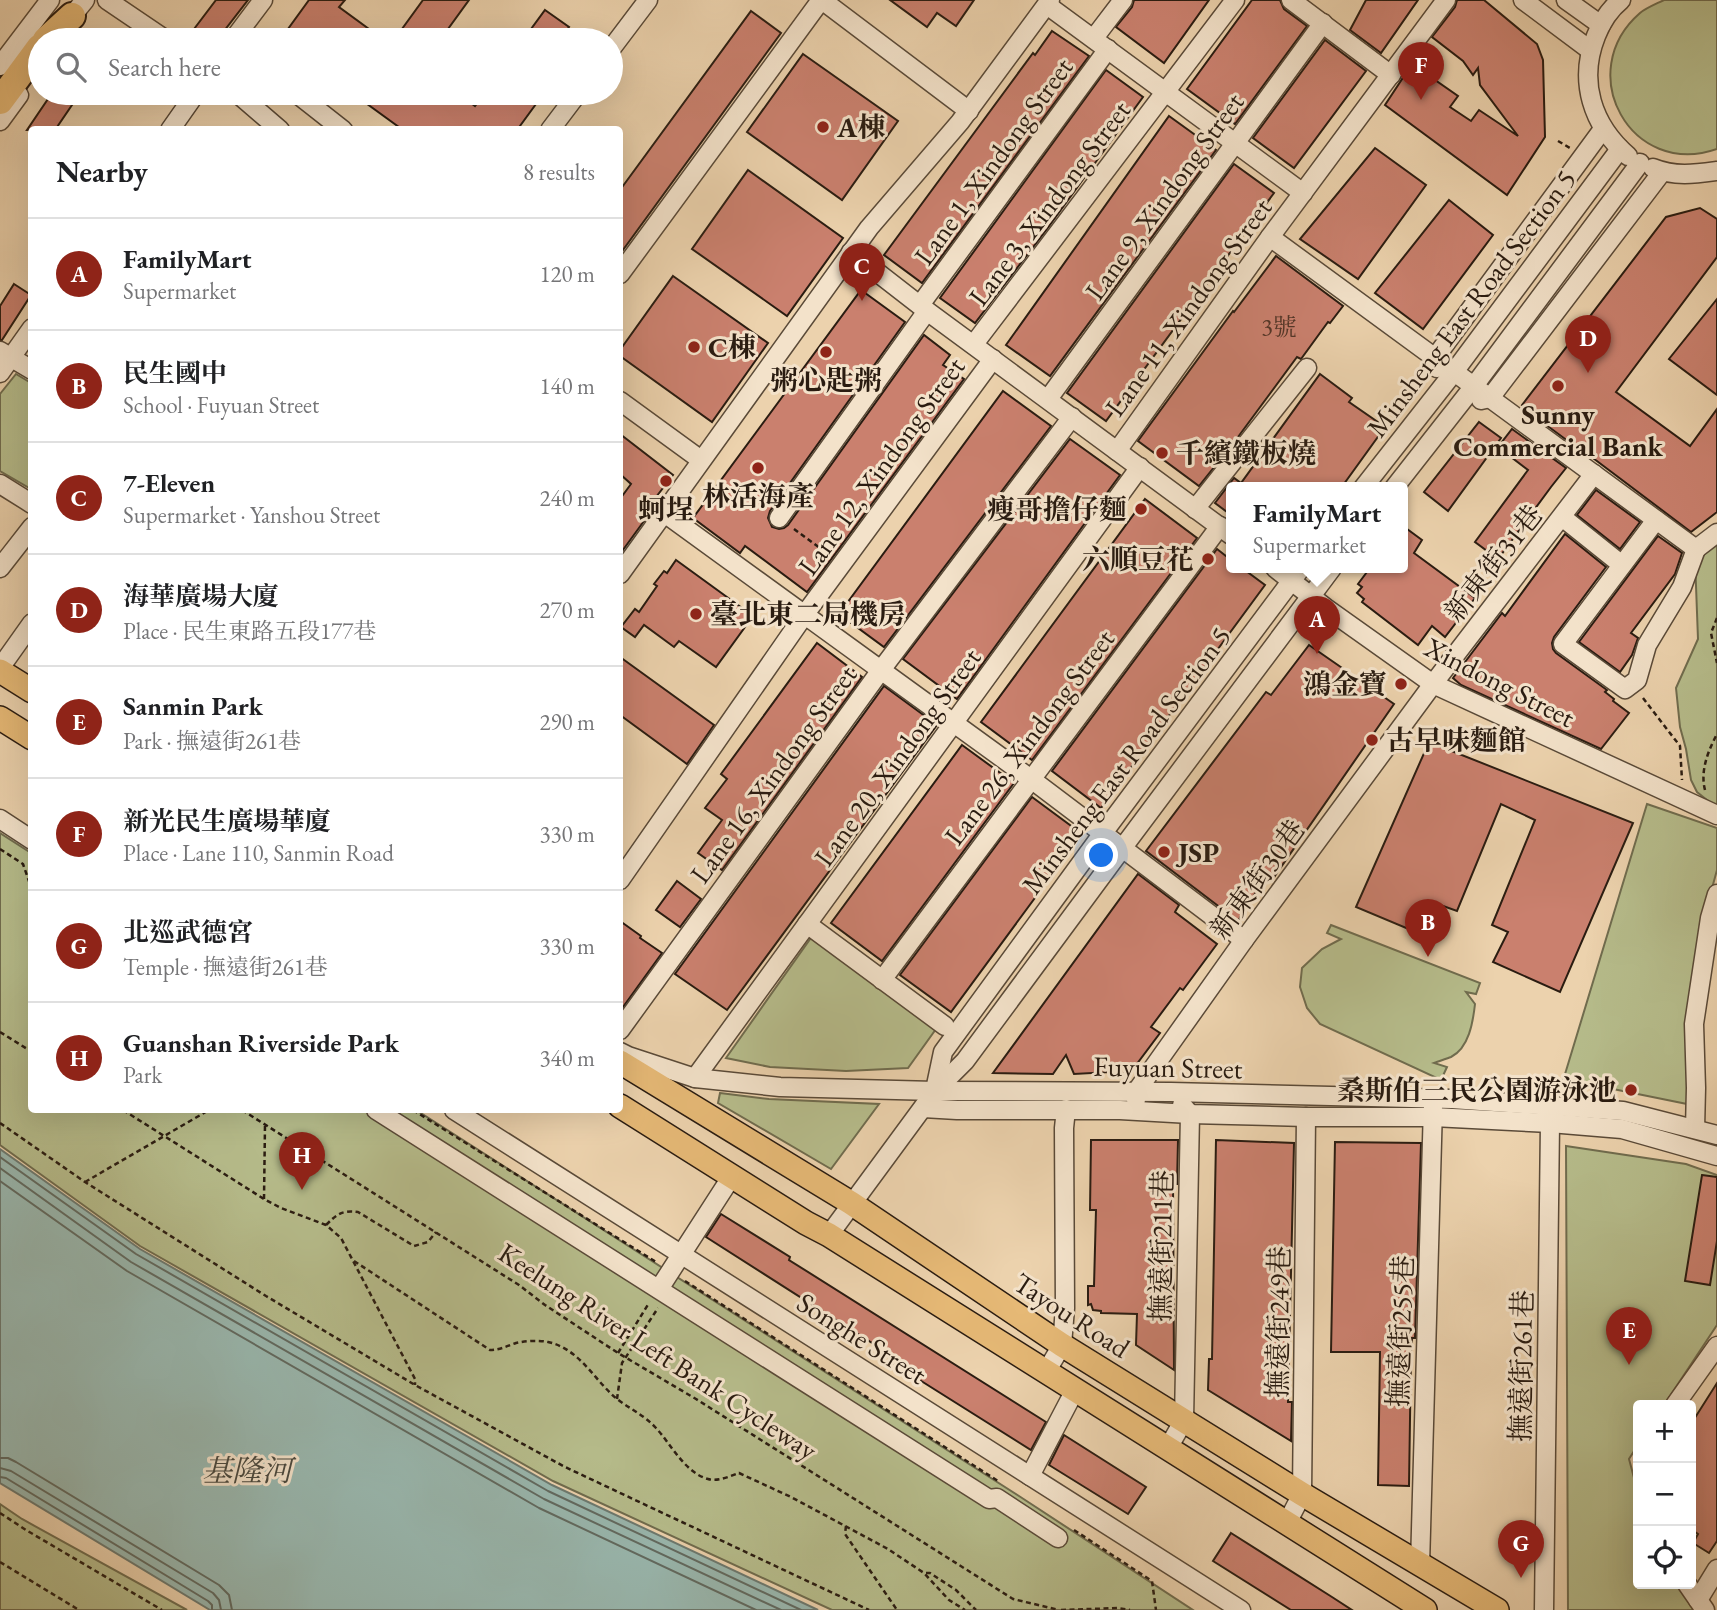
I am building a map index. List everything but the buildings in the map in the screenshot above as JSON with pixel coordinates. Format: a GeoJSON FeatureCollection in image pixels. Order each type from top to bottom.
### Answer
{"type":"FeatureCollection","features":[{"type":"Feature","properties":{"kind":"highway"},"geometry":{"type":"LineString","coordinates":[[58,28],[78,8]]}},
{"type":"Feature","properties":{"kind":"highway"},"geometry":{"type":"LineString","coordinates":[[0,101],[28,63]]}},
{"type":"Feature","properties":{"kind":"main road"},"geometry":{"type":"LineString","coordinates":[[0,670],[28,688]]}},
{"type":"Feature","properties":{"kind":"main road"},"geometry":{"type":"LineString","coordinates":[[0,719],[28,736]]}},
{"type":"Feature","properties":{"kind":"main road","name":"Tayou Road"},"geometry":{"type":"LineString","coordinates":[[623,1064],[851,1203],[1062,1345],[1302,1494],[1497,1610]]}},
{"type":"Feature","properties":{"kind":"main road"},"geometry":{"type":"LineString","coordinates":[[623,1108],[1425,1610]]}},
{"type":"Feature","properties":{"kind":"street"},"geometry":{"type":"LineString","coordinates":[[29,28],[50,0]]}},
{"type":"Feature","properties":{"kind":"street"},"geometry":{"type":"LineString","coordinates":[[107,0],[148,28]]}},
{"type":"Feature","properties":{"kind":"street"},"geometry":{"type":"LineString","coordinates":[[242,28],[263,0]]}},
{"type":"Feature","properties":{"kind":"street"},"geometry":{"type":"LineString","coordinates":[[623,33],[648,0]]}},
{"type":"Feature","properties":{"kind":"street"},"geometry":{"type":"LineString","coordinates":[[623,270],[821,0],[969,111]]}},
{"type":"Feature","properties":{"kind":"street","name":"Lane 1, Xindong Street"},"geometry":{"type":"LineString","coordinates":[[779,518],[1101,44],[1123,0]]}},
{"type":"Feature","properties":{"kind":"street","name":"Lane 3, Xindong Street"},"geometry":{"type":"LineString","coordinates":[[974,344],[1235,0]]}},
{"type":"Feature","properties":{"kind":"street"},"geometry":{"type":"LineString","coordinates":[[1291,0],[1391,75]]}},
{"type":"Feature","properties":{"kind":"street","name":"Lane 11, Xindong Street"},"geometry":{"type":"LineString","coordinates":[[1117,451],[1270,237],[1446,0]]}},
{"type":"Feature","properties":{"kind":"street"},"geometry":{"type":"LineString","coordinates":[[1523,0],[1590,50]]}},
{"type":"Feature","properties":{"kind":"street"},"geometry":{"type":"LineString","coordinates":[[1566,0],[1601,25]]}},
{"type":"Feature","properties":{"kind":"street"},"geometry":{"type":"LineString","coordinates":[[623,570],[851,252],[969,111],[1048,2],[1303,193]]}},
{"type":"Feature","properties":{"kind":"street"},"geometry":{"type":"LineString","coordinates":[[1615,2],[1590,50],[1587,77],[1592,104],[1603,129],[1619,149],[1640,163],[1662,172],[1690,175],[1717,171]]}},
{"type":"Feature","properties":{"kind":"street"},"geometry":{"type":"LineString","coordinates":[[66,28],[78,8]]}},
{"type":"Feature","properties":{"kind":"street","name":"Lane 9, Xindong Street"},"geometry":{"type":"LineString","coordinates":[[1048,399],[1323,23]]}},
{"type":"Feature","properties":{"kind":"street"},"geometry":{"type":"LineString","coordinates":[[0,66],[28,29]]}},
{"type":"Feature","properties":{"kind":"street"},"geometry":{"type":"LineString","coordinates":[[0,121],[28,82]]}},
{"type":"Feature","properties":{"kind":"street"},"geometry":{"type":"LineString","coordinates":[[173,126],[187,105]]}},
{"type":"Feature","properties":{"kind":"street"},"geometry":{"type":"LineString","coordinates":[[251,105],[276,126]]}},
{"type":"Feature","properties":{"kind":"street"},"geometry":{"type":"LineString","coordinates":[[311,105],[336,126]]}},
{"type":"Feature","properties":{"kind":"street"},"geometry":{"type":"LineString","coordinates":[[553,126],[569,105]]}},
{"type":"Feature","properties":{"kind":"street"},"geometry":{"type":"LineString","coordinates":[[1442,387],[1435,358],[1603,129]]}},
{"type":"Feature","properties":{"kind":"street","name":"Minsheng East Road Section 5"},"geometry":{"type":"LineString","coordinates":[[1368,482],[1454,372],[1619,149]]}},
{"type":"Feature","properties":{"kind":"street","name":"Minsheng East Road Section 5"},"geometry":{"type":"LineString","coordinates":[[1399,482],[1474,386],[1640,163]]}},
{"type":"Feature","properties":{"kind":"street"},"geometry":{"type":"LineString","coordinates":[[1460,404],[1490,398],[1662,172]]}},
{"type":"Feature","properties":{"kind":"street"},"geometry":{"type":"LineString","coordinates":[[1270,237],[1696,549]]}},
{"type":"Feature","properties":{"kind":"street"},"geometry":{"type":"LineString","coordinates":[[851,252],[1226,531]]}},
{"type":"Feature","properties":{"kind":"street"},"geometry":{"type":"LineString","coordinates":[[28,333],[4,361],[28,369]]}},
{"type":"Feature","properties":{"kind":"street","name":"Lane 12, Xindong Street"},"geometry":{"type":"LineString","coordinates":[[623,876],[805,614],[993,359]]}},
{"type":"Feature","properties":{"kind":"street"},"geometry":{"type":"LineString","coordinates":[[1195,509],[1307,368]]}},
{"type":"Feature","properties":{"kind":"street"},"geometry":{"type":"LineString","coordinates":[[623,403],[701,460]]}},
{"type":"Feature","properties":{"kind":"street","name":"Lane 16, Xindong Street"},"geometry":{"type":"LineString","coordinates":[[623,1026],[881,670],[1072,417]]}},
{"type":"Feature","properties":{"kind":"street","name":"Lane 20, Xindong Street"},"geometry":{"type":"LineString","coordinates":[[695,1078],[1140,467]]}},
{"type":"Feature","properties":{"kind":"street","name":"新東街31巷"},"geometry":{"type":"LineString","coordinates":[[1433,684],[1594,474]]}},
{"type":"Feature","properties":{"kind":"street"},"geometry":{"type":"LineString","coordinates":[[0,484],[28,502]]}},
{"type":"Feature","properties":{"kind":"street"},"geometry":{"type":"LineString","coordinates":[[663,512],[955,723],[1244,940]]}},
{"type":"Feature","properties":{"kind":"street"},"geometry":{"type":"LineString","coordinates":[[1562,517],[1622,565]]}},
{"type":"Feature","properties":{"kind":"street"},"geometry":{"type":"LineString","coordinates":[[1656,520],[1563,644],[1625,689],[1637,680],[1647,645],[1682,587],[1696,549],[1717,533]]}},
{"type":"Feature","properties":{"kind":"street","name":"Lane 26, Xindong Street"},"geometry":{"type":"LineString","coordinates":[[881,980],[1031,779],[1226,531]]}},
{"type":"Feature","properties":{"kind":"street"},"geometry":{"type":"LineString","coordinates":[[0,569],[28,532]]}},
{"type":"Feature","properties":{"kind":"street","name":"Minsheng East Road Section 5"},"geometry":{"type":"LineString","coordinates":[[829,1235],[935,1091],[965,1061],[1328,573]]}},
{"type":"Feature","properties":{"kind":"street","name":"Minsheng East Road Section 5"},"geometry":{"type":"LineString","coordinates":[[935,1091],[943,1052],[1296,575]]}},
{"type":"Feature","properties":{"kind":"street","name":"Xindong Street"},"geometry":{"type":"LineString","coordinates":[[1296,575],[1311,596],[1433,684],[1714,813]]}},
{"type":"Feature","properties":{"kind":"street"},"geometry":{"type":"LineString","coordinates":[[0,670],[28,629]]}},
{"type":"Feature","properties":{"kind":"street","name":"新東街30巷"},"geometry":{"type":"LineString","coordinates":[[1136,1092],[1244,940],[1433,684]]}},
{"type":"Feature","properties":{"kind":"street"},"geometry":{"type":"LineString","coordinates":[[0,819],[28,837]]}},
{"type":"Feature","properties":{"kind":"street"},"geometry":{"type":"LineString","coordinates":[[1695,1129],[1694,1024],[1710,918],[1717,894]]}},
{"type":"Feature","properties":{"kind":"street"},"geometry":{"type":"LineString","coordinates":[[807,925],[945,1027]]}},
{"type":"Feature","properties":{"kind":"street","name":"Fuyuan Street"},"geometry":{"type":"LineString","coordinates":[[623,1054],[695,1078],[780,1087],[1171,1092],[1433,1108],[1623,1111],[1717,1135]]}},
{"type":"Feature","properties":{"kind":"street"},"geometry":{"type":"LineString","coordinates":[[1135,1110],[1136,1092]]}},
{"type":"Feature","properties":{"kind":"street"},"geometry":{"type":"LineString","coordinates":[[1171,1092],[1190,1114]]}},
{"type":"Feature","properties":{"kind":"street","name":"Fuyuan Street"},"geometry":{"type":"LineString","coordinates":[[923,1108],[957,1111],[1135,1110],[1306,1117],[1433,1108],[1622,1129],[1717,1156]]}},
{"type":"Feature","properties":{"kind":"street","name":"撫遠街255巷"},"geometry":{"type":"LineString","coordinates":[[1420,1565],[1433,1108]]}},
{"type":"Feature","properties":{"kind":"street"},"geometry":{"type":"LineString","coordinates":[[1046,1372],[1062,1345],[1065,1308],[1066,1109]]}},
{"type":"Feature","properties":{"kind":"street"},"geometry":{"type":"LineString","coordinates":[[381,1113],[989,1499],[997,1498],[1061,1531]]}},
{"type":"Feature","properties":{"kind":"street","name":"Songhe Street"},"geometry":{"type":"LineString","coordinates":[[459,1113],[1241,1610]]}},
{"type":"Feature","properties":{"kind":"street","name":"撫遠街211巷"},"geometry":{"type":"LineString","coordinates":[[1184,1420],[1190,1114]]}},
{"type":"Feature","properties":{"kind":"street","name":"撫遠街249巷"},"geometry":{"type":"LineString","coordinates":[[1287,1523],[1302,1494],[1306,1117]]}},
{"type":"Feature","properties":{"kind":"street","name":"撫遠街261巷"},"geometry":{"type":"LineString","coordinates":[[1544,1610],[1550,1123]]}},
{"type":"Feature","properties":{"kind":"street"},"geometry":{"type":"LineString","coordinates":[[663,1292],[670,1272],[732,1176]]}},
{"type":"Feature","properties":{"kind":"street"},"geometry":{"type":"LineString","coordinates":[[1679,1400],[1717,1346]]}},
{"type":"Feature","properties":{"kind":"street"},"geometry":{"type":"LineString","coordinates":[[1031,1476],[1075,1390]]}},
{"type":"Feature","properties":{"kind":"street"},"geometry":{"type":"LineString","coordinates":[[1168,1448],[1184,1420]]}},
{"type":"Feature","properties":{"kind":"street"},"geometry":{"type":"LineString","coordinates":[[1702,1605],[1717,1569]]}},
{"type":"Feature","properties":{"kind":"street"},"geometry":{"type":"LineString","coordinates":[[1691,1589],[1702,1605]]}},
{"type":"Feature","properties":{"kind":"path"},"geometry":{"type":"LineString","coordinates":[[779,518],[842,564]]}},
{"type":"Feature","properties":{"kind":"path"},"geometry":{"type":"LineString","coordinates":[[1717,618],[1711,633],[1717,663]]}},
{"type":"Feature","properties":{"kind":"path"},"geometry":{"type":"LineString","coordinates":[[1625,689],[1640,694],[1680,746],[1683,798]]}},
{"type":"Feature","properties":{"kind":"path"},"geometry":{"type":"LineString","coordinates":[[1714,813],[1702,780],[1709,749],[1717,734]]}},
{"type":"Feature","properties":{"kind":"path"},"geometry":{"type":"LineString","coordinates":[[0,849],[23,864],[28,878]]}},
{"type":"Feature","properties":{"kind":"path"},"geometry":{"type":"LineString","coordinates":[[0,1032],[28,1050]]}},
{"type":"Feature","properties":{"kind":"path"},"geometry":{"type":"LineString","coordinates":[[128,1113],[264,1199],[326,1225],[341,1238],[415,1379],[415,1385]]}},
{"type":"Feature","properties":{"kind":"path"},"geometry":{"type":"LineString","coordinates":[[85,1182],[204,1113]]}},
{"type":"Feature","properties":{"kind":"path","name":"Keelung River Left Bank Cycleway"},"geometry":{"type":"LineString","coordinates":[[247,1113],[519,1284],[545,1305],[618,1353],[696,1399],[1013,1600],[1060,1610],[1129,1610]]}},
{"type":"Feature","properties":{"kind":"path"},"geometry":{"type":"LineString","coordinates":[[418,1113],[998,1482]]}},
{"type":"Feature","properties":{"kind":"path"},"geometry":{"type":"LineString","coordinates":[[0,1123],[85,1182],[266,1296],[415,1385],[565,1467],[869,1610]]}},
{"type":"Feature","properties":{"kind":"path"},"geometry":{"type":"LineString","coordinates":[[264,1199],[265,1124]]}},
{"type":"Feature","properties":{"kind":"path"},"geometry":{"type":"LineString","coordinates":[[326,1225],[348,1210],[358,1212],[414,1246],[428,1242],[436,1232]]}},
{"type":"Feature","properties":{"kind":"path"},"geometry":{"type":"LineString","coordinates":[[354,1261],[490,1350],[525,1341],[548,1342],[570,1352],[584,1363],[617,1399],[643,1416],[658,1430],[672,1451],[693,1471],[708,1479],[720,1480],[739,1473],[791,1497],[888,1549],[924,1573],[948,1600],[965,1610]]}},
{"type":"Feature","properties":{"kind":"path"},"geometry":{"type":"LineString","coordinates":[[618,1353],[663,1292]]}},
{"type":"Feature","properties":{"kind":"path"},"geometry":{"type":"LineString","coordinates":[[617,1399],[622,1363],[663,1292]]}},
{"type":"Feature","properties":{"kind":"path"},"geometry":{"type":"LineString","coordinates":[[0,1513],[162,1610]]}},
{"type":"Feature","properties":{"kind":"path"},"geometry":{"type":"LineString","coordinates":[[846,1526],[845,1534],[897,1610]]}},
{"type":"Feature","properties":{"kind":"path"},"geometry":{"type":"LineString","coordinates":[[1061,1531],[1152,1581],[1156,1610]]}},
{"type":"Feature","properties":{"kind":"path"},"geometry":{"type":"LineString","coordinates":[[0,1562],[79,1610]]}},
{"type":"Feature","properties":{"kind":"path"},"geometry":{"type":"LineString","coordinates":[[924,1573],[930,1573],[956,1590],[976,1610]]}},
{"type":"Feature","properties":{"kind":"green space"},"geometry":{"type":"Polygon","coordinates":[[[1664,0],[1717,0],[1717,149],[1686,154],[1659,149],[1637,135],[1621,114],[1612,90],[1611,63],[1620,37],[1640,13],[1664,0]]]}},
{"type":"Feature","properties":{"kind":"green space"},"geometry":{"type":"Polygon","coordinates":[[[16,374],[28,381],[28,487],[0,471],[0,394],[16,374]]]}},
{"type":"Feature","properties":{"kind":"green space"},"geometry":{"type":"Polygon","coordinates":[[[1717,543],[1717,808],[1697,792],[1691,780],[1680,727],[1676,688],[1698,639],[1695,559],[1717,543]]]}},
{"type":"Feature","properties":{"kind":"green space"},"geometry":{"type":"Polygon","coordinates":[[[1647,804],[1717,828],[1717,870],[1703,921],[1687,1104],[1613,1089],[1562,1084],[1647,804]]]}},
{"type":"Feature","properties":{"kind":"green space"},"geometry":{"type":"Polygon","coordinates":[[[0,833],[28,851],[28,1113],[421,1113],[1193,1610],[832,1610],[553,1481],[140,1246],[0,1145],[0,833]]]}},
{"type":"Feature","properties":{"kind":"green space"},"geometry":{"type":"Polygon","coordinates":[[[1331,925],[1480,983],[1476,994],[1466,992],[1475,1004],[1466,1041],[1457,1053],[1434,1063],[1447,1067],[1441,1080],[1320,1024],[1307,1008],[1300,987],[1302,968],[1322,949],[1341,939],[1327,933],[1331,925]]]}},
{"type":"Feature","properties":{"kind":"green space"},"geometry":{"type":"Polygon","coordinates":[[[813,935],[936,1029],[908,1068],[846,1071],[770,1067],[726,1058],[813,935]]]}},
{"type":"Feature","properties":{"kind":"green space"},"geometry":{"type":"Polygon","coordinates":[[[720,1093],[769,1099],[879,1104],[831,1169],[718,1103],[720,1093]]]}},
{"type":"Feature","properties":{"kind":"green space"},"geometry":{"type":"Polygon","coordinates":[[[1566,1146],[1686,1164],[1717,1175],[1717,1325],[1667,1400],[1633,1400],[1633,1453],[1629,1459],[1633,1474],[1633,1589],[1681,1589],[1695,1610],[1568,1610],[1566,1146]]]}},
{"type":"Feature","properties":{"kind":"green space"},"geometry":{"type":"Polygon","coordinates":[[[0,1504],[22,1519],[187,1610],[0,1610],[0,1504]]]}},
{"type":"Feature","properties":{"kind":"water","name":"基隆河"},"geometry":{"type":"Polygon","coordinates":[[[0,1149],[140,1249],[552,1485],[818,1610],[210,1610],[0,1483],[0,1149]]]}},
{"type":"Feature","properties":{"kind":"place","name":"新光民生廣場華廈"},"geometry":{"type":"Point","coordinates":[1421,100]}},
{"type":"Feature","properties":{"kind":"place","name":"A棟"},"geometry":{"type":"Point","coordinates":[823,127]}},
{"type":"Feature","properties":{"kind":"place","name":"7-Eleven"},"geometry":{"type":"Point","coordinates":[862,301]}},
{"type":"Feature","properties":{"kind":"place","name":"C棟"},"geometry":{"type":"Point","coordinates":[694,347]}},
{"type":"Feature","properties":{"kind":"place","name":"粥心匙粥"},"geometry":{"type":"Point","coordinates":[826,352]}},
{"type":"Feature","properties":{"kind":"place","name":"海華廣場大廈"},"geometry":{"type":"Point","coordinates":[1588,373]}},
{"type":"Feature","properties":{"kind":"place","name":"Sunny Commercial Bank"},"geometry":{"type":"Point","coordinates":[1558,386]}},
{"type":"Feature","properties":{"kind":"place","name":"千繽鐵板燒"},"geometry":{"type":"Point","coordinates":[1162,453]}},
{"type":"Feature","properties":{"kind":"place","name":"林活海產"},"geometry":{"type":"Point","coordinates":[758,468]}},
{"type":"Feature","properties":{"kind":"place","name":"蚵埕"},"geometry":{"type":"Point","coordinates":[666,481]}},
{"type":"Feature","properties":{"kind":"place","name":"瘦哥擔仔麵"},"geometry":{"type":"Point","coordinates":[1141,509]}},
{"type":"Feature","properties":{"kind":"place","name":"六順豆花"},"geometry":{"type":"Point","coordinates":[1208,559]}},
{"type":"Feature","properties":{"kind":"place","name":"臺北東二局機房"},"geometry":{"type":"Point","coordinates":[696,614]}},
{"type":"Feature","properties":{"kind":"place","name":"FamilyMart"},"geometry":{"type":"Point","coordinates":[1317,654]}},
{"type":"Feature","properties":{"kind":"place","name":"鴻金寶"},"geometry":{"type":"Point","coordinates":[1401,684]}},
{"type":"Feature","properties":{"kind":"place","name":"古早味麵館"},"geometry":{"type":"Point","coordinates":[1372,740]}},
{"type":"Feature","properties":{"kind":"place","name":"JSP"},"geometry":{"type":"Point","coordinates":[1164,852]}},
{"type":"Feature","properties":{"kind":"place","name":"民生國中"},"geometry":{"type":"Point","coordinates":[1428,957]}},
{"type":"Feature","properties":{"kind":"place","name":"桑斯伯三民公園游泳池"},"geometry":{"type":"Point","coordinates":[1631,1090]}},
{"type":"Feature","properties":{"kind":"place","name":"Guanshan Riverside Park"},"geometry":{"type":"Point","coordinates":[302,1190]}},
{"type":"Feature","properties":{"kind":"place","name":"Sanmin Park"},"geometry":{"type":"Point","coordinates":[1629,1365]}},
{"type":"Feature","properties":{"kind":"place","name":"北巡武德宮"},"geometry":{"type":"Point","coordinates":[1521,1578]}}]}
